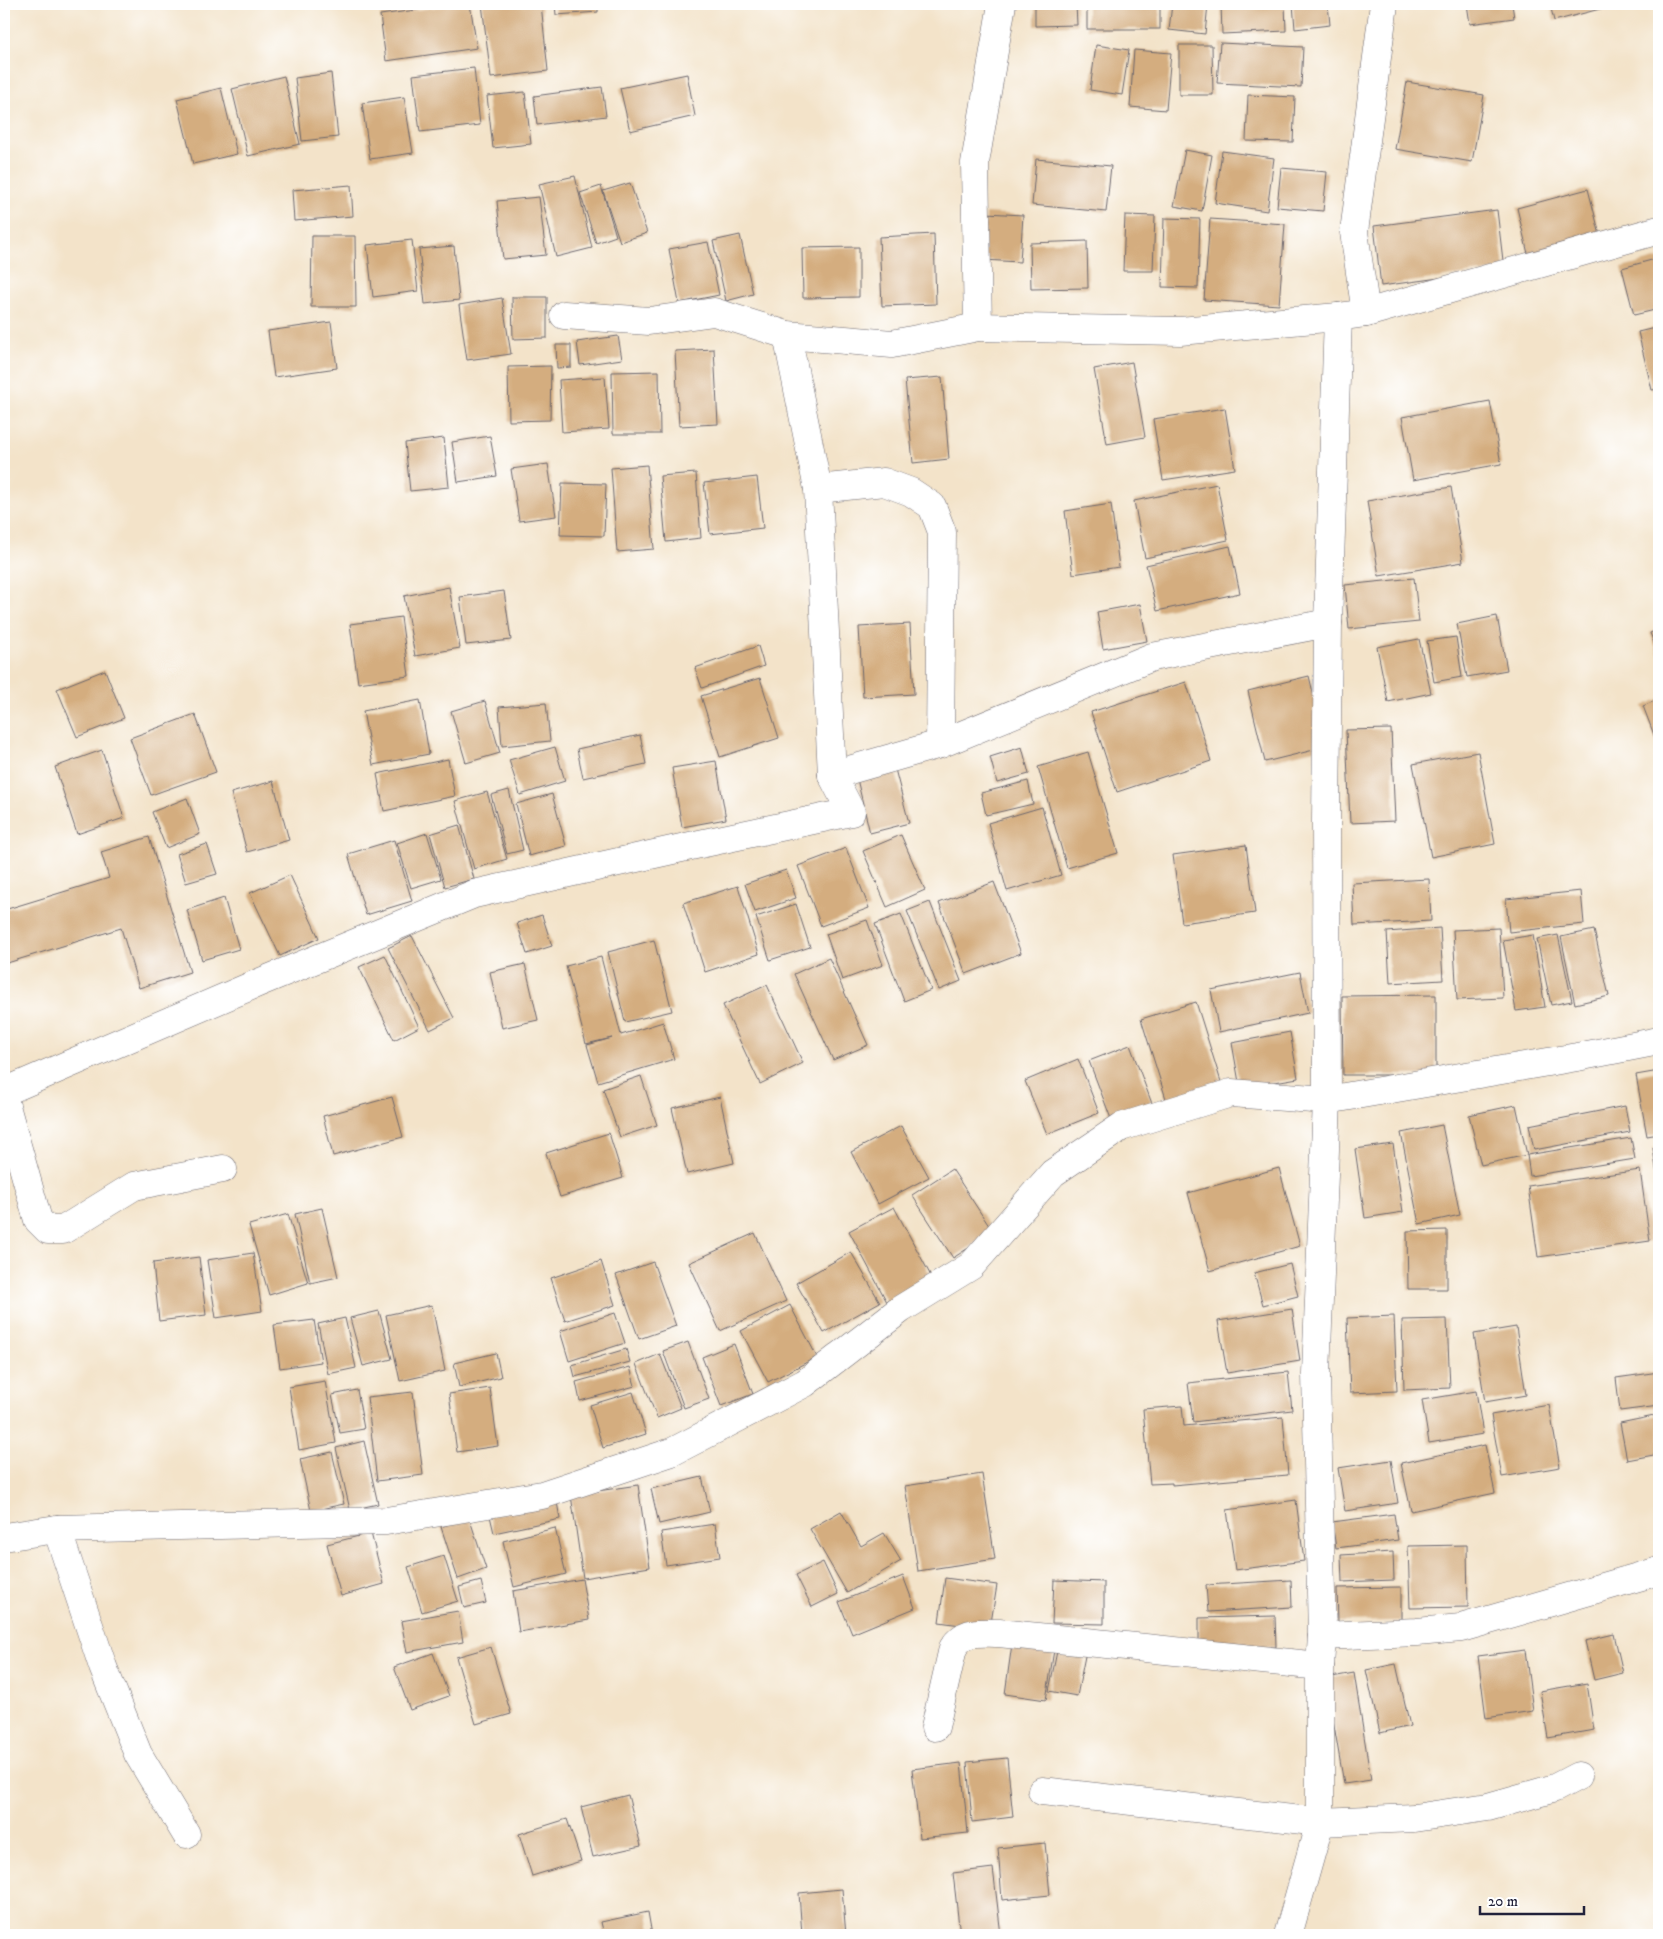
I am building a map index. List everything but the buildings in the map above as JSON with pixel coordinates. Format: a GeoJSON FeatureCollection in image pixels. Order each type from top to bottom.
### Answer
{"type":"FeatureCollection","features":[{"type":"Feature","properties":{"kind":"street"},"geometry":{"type":"LineString","coordinates":[[978,327],[976,163],[1002,4]]}},
{"type":"Feature","properties":{"kind":"street"},"geometry":{"type":"LineString","coordinates":[[1366,313],[1354,232],[1384,4]]}},
{"type":"Feature","properties":{"kind":"street"},"geometry":{"type":"LineString","coordinates":[[564,316],[649,321],[714,312],[787,335],[892,344],[978,327],[1180,331],[1366,313],[1659,230]]}},
{"type":"Feature","properties":{"kind":"street"},"geometry":{"type":"LineString","coordinates":[[1288,1935],[1320,1822],[1320,1666],[1322,1636],[1316,1374],[1327,1100],[1326,811],[1328,622],[1338,317]]}},
{"type":"Feature","properties":{"kind":"street"},"geometry":{"type":"LineString","coordinates":[[4,1092],[258,983],[474,894],[852,812],[832,775],[818,488],[787,335]]}},
{"type":"Feature","properties":{"kind":"street"},"geometry":{"type":"LineString","coordinates":[[818,488],[884,482],[911,492],[932,506],[942,532],[940,744]]}},
{"type":"Feature","properties":{"kind":"street"},"geometry":{"type":"LineString","coordinates":[[832,775],[940,744],[1152,657],[1328,622]]}},
{"type":"Feature","properties":{"kind":"street"},"geometry":{"type":"LineString","coordinates":[[4,1537],[58,1529],[386,1521],[542,1495],[672,1452],[805,1383],[901,1309],[971,1266],[1053,1173],[1121,1127],[1231,1093],[1327,1100],[1659,1041]]}},
{"type":"Feature","properties":{"kind":"street"},"geometry":{"type":"LineString","coordinates":[[4,1099],[38,1220],[48,1230],[63,1230],[134,1186],[223,1169]]}},
{"type":"Feature","properties":{"kind":"street"},"geometry":{"type":"LineString","coordinates":[[58,1529],[103,1667],[138,1754],[186,1834]]}},
{"type":"Feature","properties":{"kind":"street"},"geometry":{"type":"LineString","coordinates":[[1322,1636],[1462,1628],[1659,1571]]}},
{"type":"Feature","properties":{"kind":"street"},"geometry":{"type":"LineString","coordinates":[[934,1727],[953,1648],[959,1638],[974,1633],[1000,1633],[1320,1666]]}},
{"type":"Feature","properties":{"kind":"street"},"geometry":{"type":"LineString","coordinates":[[1042,1791],[1320,1822],[1414,1818],[1488,1807],[1555,1788],[1578,1776]]}}]}
